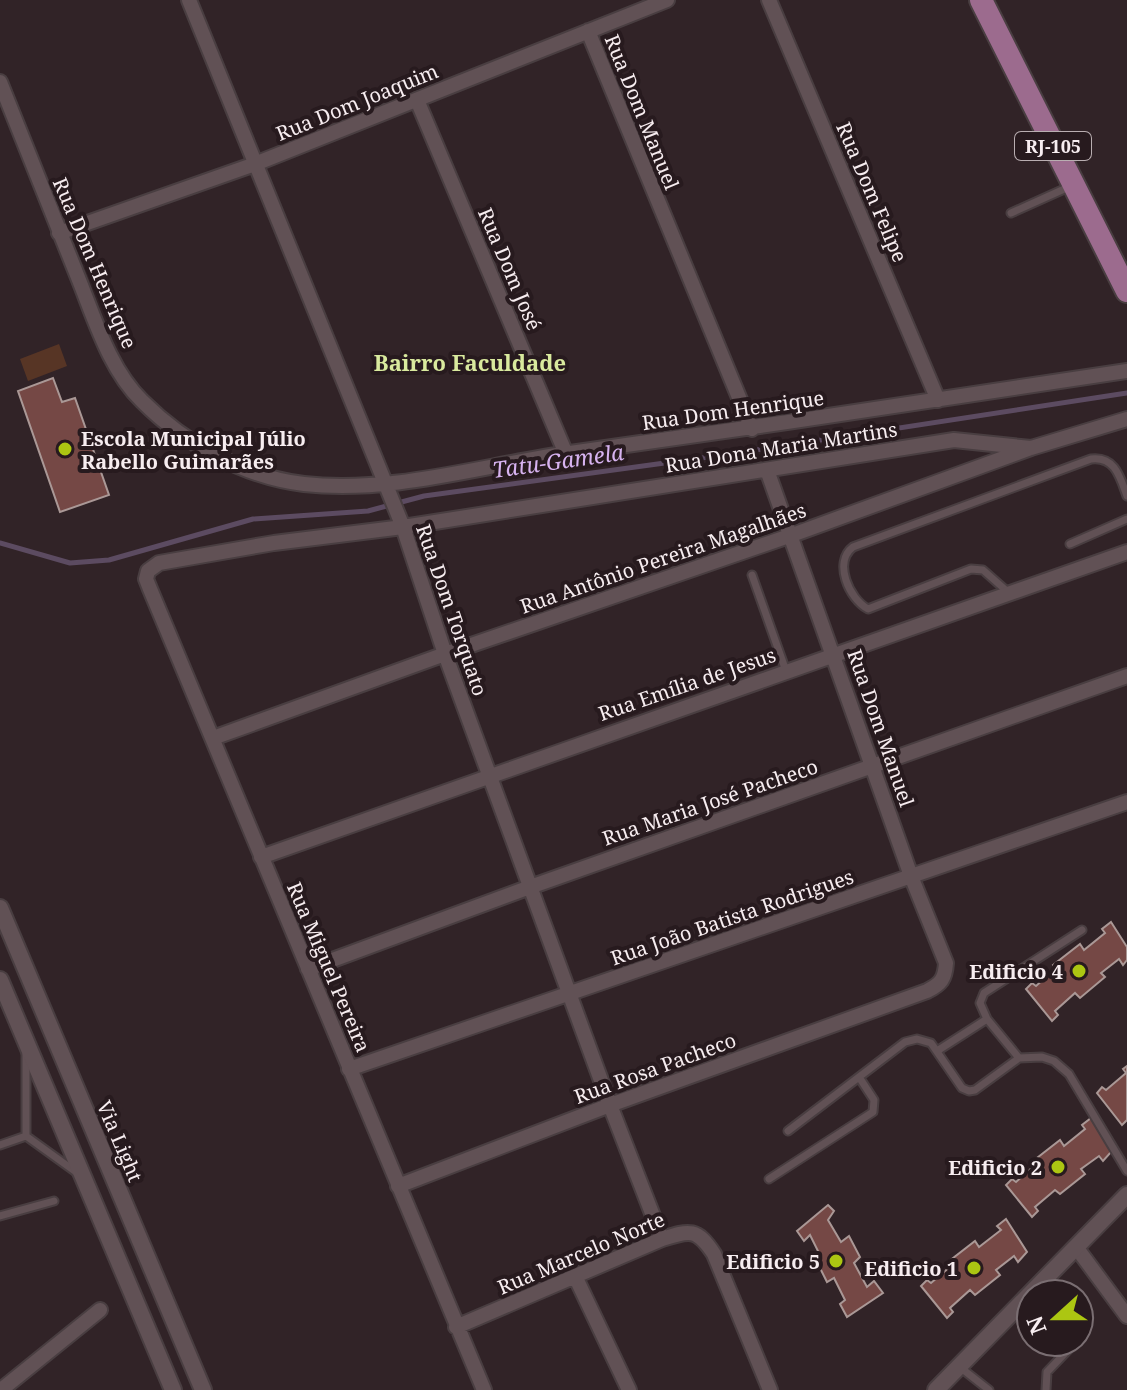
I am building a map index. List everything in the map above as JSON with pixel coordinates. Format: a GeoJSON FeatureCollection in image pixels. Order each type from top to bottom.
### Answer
{"type":"FeatureCollection","features":[{"type":"Feature","properties":{"kind":"main road","name":"RJ-105"},"geometry":{"type":"LineString","coordinates":[[981,0],[1072,185],[1125,282]]}},
{"type":"Feature","properties":{"kind":"street","name":"Rua Dom Torquato"},"geometry":{"type":"LineString","coordinates":[[189,0],[400,520],[445,654],[662,1239]]}},
{"type":"Feature","properties":{"kind":"street","name":"Rua Dom Joaquim"},"geometry":{"type":"LineString","coordinates":[[59,233],[255,164],[667,0]]}},
{"type":"Feature","properties":{"kind":"street","name":"Rua Dom Felipe"},"geometry":{"type":"LineString","coordinates":[[769,0],[938,400]]}},
{"type":"Feature","properties":{"kind":"street","name":"Rua Dom Manuel"},"geometry":{"type":"LineString","coordinates":[[588,31],[752,429]]}},
{"type":"Feature","properties":{"kind":"street","name":"Rua Dom Henrique"},"geometry":{"type":"LineString","coordinates":[[0,82],[97,325],[122,375],[140,400],[184,436],[220,458],[265,475],[300,483],[386,489],[566,454],[752,429],[1127,371]]}},
{"type":"Feature","properties":{"kind":"street","name":"Rua Dom José"},"geometry":{"type":"LineString","coordinates":[[417,100],[566,454]]}},
{"type":"Feature","properties":{"kind":"street","name":"Rua Antônio Pereira Magalhães"},"geometry":{"type":"LineString","coordinates":[[213,738],[1031,448],[1127,419]]}},
{"type":"Feature","properties":{"kind":"street","name":"Rua Dona Maria Martins"},"geometry":{"type":"LineString","coordinates":[[159,563],[400,520],[767,470],[954,440],[1031,448]]}},
{"type":"Feature","properties":{"kind":"street","name":"Rua Dom Manuel"},"geometry":{"type":"LineString","coordinates":[[767,470],[911,876],[946,963],[946,975],[941,984],[927,991]]}},
{"type":"Feature","properties":{"kind":"street","name":"Rua Emília de Jesus"},"geometry":{"type":"LineString","coordinates":[[261,857],[1127,552]]}},
{"type":"Feature","properties":{"kind":"street","name":"Rua Miguel Pereira"},"geometry":{"type":"LineString","coordinates":[[159,563],[148,571],[146,579],[484,1390]]}},
{"type":"Feature","properties":{"kind":"street","name":"Rua Maria José Pacheco"},"geometry":{"type":"LineString","coordinates":[[308,969],[530,887],[1127,676]]}},
{"type":"Feature","properties":{"kind":"street","name":"Rua João Batista Rodrigues"},"geometry":{"type":"LineString","coordinates":[[349,1069],[1127,802]]}},
{"type":"Feature","properties":{"kind":"street","name":"Via Light"},"geometry":{"type":"LineString","coordinates":[[0,908],[203,1390]]}},
{"type":"Feature","properties":{"kind":"street"},"geometry":{"type":"LineString","coordinates":[[0,980],[173,1390]]}},
{"type":"Feature","properties":{"kind":"street","name":"Rua Rosa Pacheco"},"geometry":{"type":"LineString","coordinates":[[398,1186],[610,1105],[927,991]]}},
{"type":"Feature","properties":{"kind":"street"},"geometry":{"type":"LineString","coordinates":[[936,1390],[1127,1195]]}},
{"type":"Feature","properties":{"kind":"street","name":"Rua Marcelo Norte"},"geometry":{"type":"LineString","coordinates":[[456,1327],[662,1239],[695,1232],[714,1254],[770,1390]]}},
{"type":"Feature","properties":{"kind":"street"},"geometry":{"type":"LineString","coordinates":[[1076,1247],[1127,1316]]}},
{"type":"Feature","properties":{"kind":"street"},"geometry":{"type":"LineString","coordinates":[[575,1276],[629,1390]]}},
{"type":"Feature","properties":{"kind":"street"},"geometry":{"type":"LineString","coordinates":[[1,1390],[100,1310]]}},
{"type":"Feature","properties":{"kind":"lane"},"geometry":{"type":"LineString","coordinates":[[1011,213],[1072,185]]}},
{"type":"Feature","properties":{"kind":"lane"},"geometry":{"type":"LineString","coordinates":[[1009,593],[983,570],[971,569],[868,609],[854,598],[843,563],[847,551],[853,547],[1091,459],[1104,458],[1114,465],[1127,496]]}},
{"type":"Feature","properties":{"kind":"lane"},"geometry":{"type":"LineString","coordinates":[[1070,544],[1127,519]]}},
{"type":"Feature","properties":{"kind":"lane"},"geometry":{"type":"LineString","coordinates":[[752,575],[786,671]]}},
{"type":"Feature","properties":{"kind":"lane"},"geometry":{"type":"LineString","coordinates":[[1019,1058],[987,1019],[980,1003],[984,993],[1082,930]]}},
{"type":"Feature","properties":{"kind":"lane"},"geometry":{"type":"LineString","coordinates":[[937,1051],[987,1019]]}},
{"type":"Feature","properties":{"kind":"lane"},"geometry":{"type":"LineString","coordinates":[[788,1131],[911,1040],[924,1039],[937,1051],[962,1088],[969,1091],[975,1090],[1019,1058],[1042,1057],[1054,1061],[1069,1074],[1127,1171]]}},
{"type":"Feature","properties":{"kind":"lane"},"geometry":{"type":"LineString","coordinates":[[26,1136],[27,1043]]}},
{"type":"Feature","properties":{"kind":"lane"},"geometry":{"type":"LineString","coordinates":[[769,1179],[873,1112],[874,1100],[859,1077]]}},
{"type":"Feature","properties":{"kind":"lane"},"geometry":{"type":"LineString","coordinates":[[0,1145],[26,1136]]}},
{"type":"Feature","properties":{"kind":"lane"},"geometry":{"type":"LineString","coordinates":[[26,1136],[83,1176]]}},
{"type":"Feature","properties":{"kind":"lane"},"geometry":{"type":"LineString","coordinates":[[0,1215],[54,1201]]}},
{"type":"Feature","properties":{"kind":"lane"},"geometry":{"type":"LineString","coordinates":[[1046,1390],[1047,1372],[1060,1358]]}},
{"type":"Feature","properties":{"kind":"lane"},"geometry":{"type":"LineString","coordinates":[[959,1366],[989,1390]]}},
{"type":"Feature","properties":{"kind":"shaded area"},"geometry":{"type":"Polygon","coordinates":[[[59,344],[67,366],[28,381],[20,359],[59,344]]]}},
{"type":"Feature","properties":{"kind":"building","name":"Escola Municipal Júlio Rabello Guimarães"},"geometry":{"type":"Polygon","coordinates":[[[53,378],[62,402],[75,398],[109,495],[60,512],[18,391],[53,378]]]}},
{"type":"Feature","properties":{"kind":"building","name":"Edificio 4"},"geometry":{"type":"Polygon","coordinates":[[[1111,922],[1127,947],[1127,960],[1123,965],[1119,959],[1101,973],[1105,977],[1080,998],[1075,993],[1055,1011],[1058,1015],[1052,1021],[1026,989],[1032,983],[1036,986],[1055,969],[1053,965],[1080,944],[1084,950],[1105,933],[1102,929],[1111,922]]]}},
{"type":"Feature","properties":{"kind":"building"},"geometry":{"type":"Polygon","coordinates":[[[1127,1066],[1127,1120],[1122,1125],[1097,1093],[1102,1087],[1106,1090],[1126,1073],[1123,1069],[1127,1066]]]}},
{"type":"Feature","properties":{"kind":"building","name":"Edificio 2"},"geometry":{"type":"Polygon","coordinates":[[[1091,1118],[1112,1151],[1103,1161],[1099,1156],[1081,1169],[1085,1174],[1060,1194],[1055,1190],[1035,1207],[1038,1211],[1032,1217],[1006,1185],[1012,1179],[1016,1182],[1035,1165],[1033,1161],[1060,1140],[1064,1146],[1085,1129],[1082,1125],[1091,1118]]]}},
{"type":"Feature","properties":{"kind":"building","name":"Edificio 5"},"geometry":{"type":"Polygon","coordinates":[[[828,1205],[834,1211],[828,1220],[841,1242],[849,1236],[860,1257],[854,1263],[867,1287],[874,1281],[883,1293],[847,1317],[840,1304],[845,1300],[834,1278],[827,1282],[815,1258],[820,1255],[810,1235],[804,1241],[797,1231],[828,1205]]]}},
{"type":"Feature","properties":{"kind":"building","name":"Edificio 1"},"geometry":{"type":"Polygon","coordinates":[[[1006,1219],[1027,1252],[1018,1262],[1014,1256],[996,1270],[1000,1275],[975,1295],[970,1290],[950,1308],[953,1312],[947,1318],[921,1286],[927,1280],[931,1283],[951,1266],[948,1262],[975,1241],[979,1247],[1001,1230],[997,1226],[1006,1219]]]}},
{"type":"Feature","properties":{"kind":"waterway","name":"Tatu-Gamela"},"geometry":{"type":"LineString","coordinates":[[0,543],[70,563],[109,560],[253,519],[368,511],[424,496],[723,455],[1127,393]]}},
{"type":"Feature","properties":{"kind":"place","name":"Escola Municipal Júlio Rabello Guimarães"},"geometry":{"type":"Point","coordinates":[65,449]}},
{"type":"Feature","properties":{"kind":"place","name":"Edificio 4"},"geometry":{"type":"Point","coordinates":[1079,971]}},
{"type":"Feature","properties":{"kind":"place","name":"Edificio 2"},"geometry":{"type":"Point","coordinates":[1058,1167]}},
{"type":"Feature","properties":{"kind":"place","name":"Edificio 5"},"geometry":{"type":"Point","coordinates":[836,1261]}},
{"type":"Feature","properties":{"kind":"place","name":"Edificio 1"},"geometry":{"type":"Point","coordinates":[974,1268]}},
{"type":"Feature","properties":{"kind":"district","name":"Bairro Faculdade"},"geometry":{"type":"Point","coordinates":[470,362]}}]}
